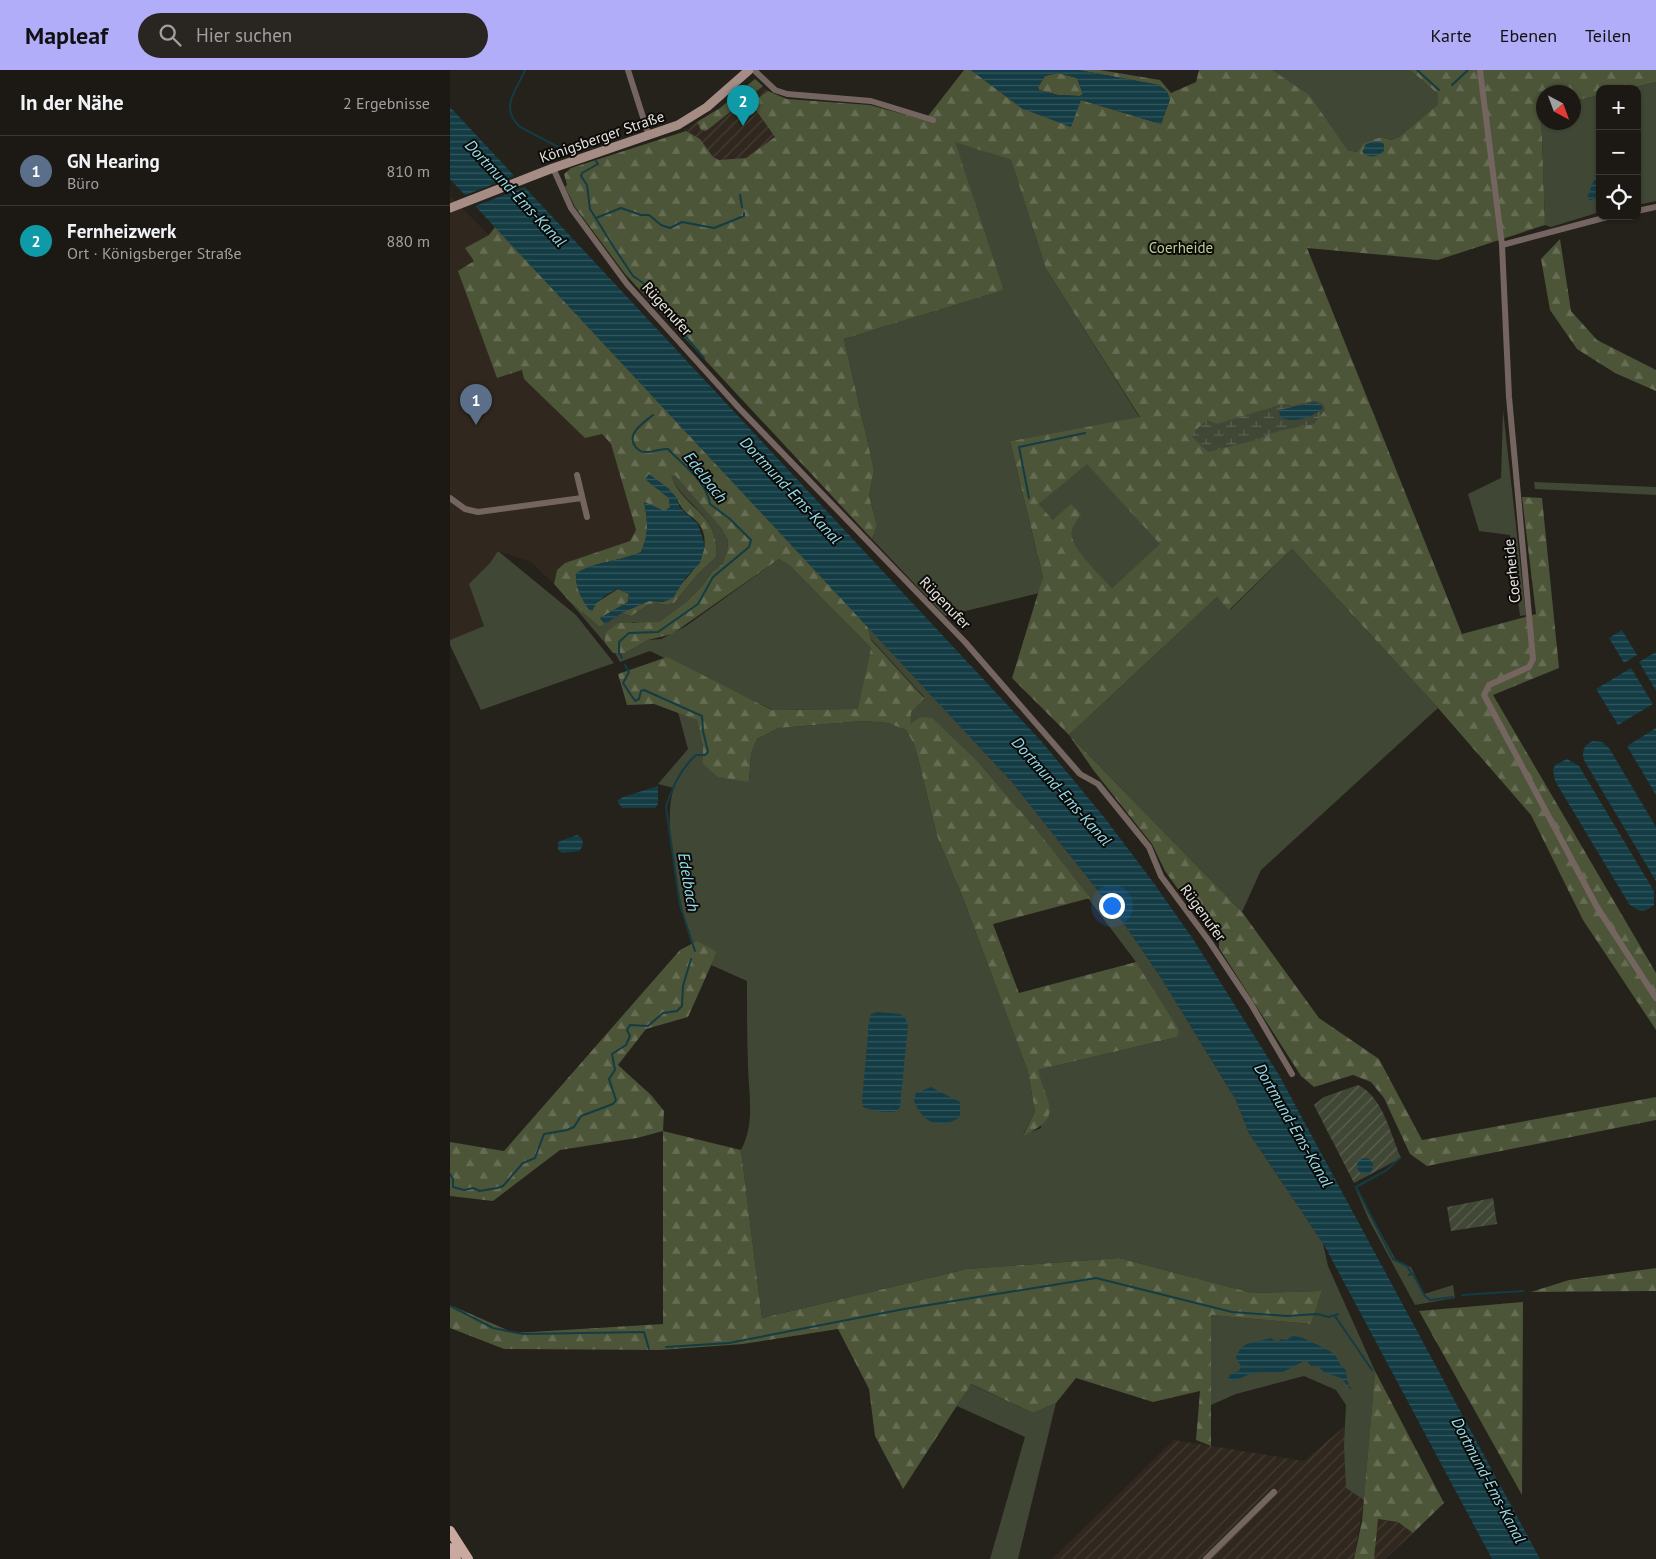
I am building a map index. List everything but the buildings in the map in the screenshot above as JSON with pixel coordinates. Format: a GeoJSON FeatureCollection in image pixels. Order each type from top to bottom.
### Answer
{"type":"FeatureCollection","features":[{"type":"Feature","properties":{"kind":"main road"},"geometry":{"type":"LineString","coordinates":[[450,1531],[468,1559]]}},
{"type":"Feature","properties":{"kind":"main road"},"geometry":{"type":"LineString","coordinates":[[450,1548],[456,1559]]}},
{"type":"Feature","properties":{"kind":"street"},"geometry":{"type":"LineString","coordinates":[[628,70],[649,136]]}},
{"type":"Feature","properties":{"kind":"street","name":"Königsberger Straße"},"geometry":{"type":"LineString","coordinates":[[450,208],[553,168],[678,125],[699,112],[749,70]]}},
{"type":"Feature","properties":{"kind":"street"},"geometry":{"type":"LineString","coordinates":[[754,70],[775,90],[787,94],[871,100],[933,120]]}},
{"type":"Feature","properties":{"kind":"street","name":"Coerheide"},"geometry":{"type":"LineString","coordinates":[[1480,70],[1502,245],[1509,397],[1533,659],[1529,667],[1489,685],[1484,695],[1597,907],[1656,998]]}},
{"type":"Feature","properties":{"kind":"street","name":"Rügenufer"},"geometry":{"type":"LineString","coordinates":[[553,168],[571,208],[627,284],[739,408],[965,642],[1080,774],[1098,784],[1114,802],[1149,847],[1160,876],[1225,965],[1292,1074]]}},
{"type":"Feature","properties":{"kind":"street"},"geometry":{"type":"LineString","coordinates":[[1641,210],[1656,208]]}},
{"type":"Feature","properties":{"kind":"street"},"geometry":{"type":"LineString","coordinates":[[1502,245],[1596,220]]}},
{"type":"Feature","properties":{"kind":"street"},"geometry":{"type":"LineString","coordinates":[[577,475],[587,517]]}},
{"type":"Feature","properties":{"kind":"street"},"geometry":{"type":"LineString","coordinates":[[450,498],[465,509],[478,512],[582,498]]}},
{"type":"Feature","properties":{"kind":"street"},"geometry":{"type":"LineString","coordinates":[[1206,1559],[1274,1492]]}},
{"type":"Feature","properties":{"kind":"shaded area"},"geometry":{"type":"Polygon","coordinates":[[[755,79],[768,91],[754,101],[781,137],[720,181],[684,130],[720,108],[755,79]]]}},
{"type":"Feature","properties":{"kind":"shaded area"},"geometry":{"type":"Polygon","coordinates":[[[450,196],[489,235],[465,248],[475,261],[497,378],[522,370],[611,444],[636,530],[631,541],[565,563],[557,570],[554,584],[531,562],[498,551],[490,563],[469,584],[484,626],[450,640],[450,196]]]}},
{"type":"Feature","properties":{"kind":"shaded area"},"geometry":{"type":"Polygon","coordinates":[[[1345,1426],[1346,1488],[1364,1500],[1354,1559],[1052,1559],[1174,1440],[1304,1461],[1345,1426]]]}},
{"type":"Feature","properties":{"kind":"shaded area"},"geometry":{"type":"Polygon","coordinates":[[[1377,1519],[1398,1522],[1413,1533],[1385,1559],[1374,1559],[1377,1519]]]}},
{"type":"Feature","properties":{"kind":"green space","name":"Coerheide"},"geometry":{"type":"Polygon","coordinates":[[[964,70],[971,70],[1023,109],[1081,100],[1161,124],[1170,99],[1159,85],[1078,70],[1100,70],[1160,80],[1171,93],[1196,82],[1199,70],[1272,70],[1309,95],[1348,150],[1357,152],[1363,143],[1381,137],[1391,140],[1399,137],[1438,104],[1438,94],[1410,70],[1656,70],[1656,82],[1641,86],[1596,85],[1596,96],[1581,99],[1581,85],[1536,85],[1536,130],[1542,130],[1545,225],[1438,260],[1307,248],[1462,634],[1536,614],[1522,497],[1542,498],[1559,668],[1493,695],[1656,973],[1656,1030],[1583,920],[1531,815],[1438,708],[1292,549],[1229,610],[1217,597],[1069,735],[1012,678],[1043,577],[1010,441],[1140,417],[1046,269],[1011,160],[955,142],[1004,290],[844,339],[874,470],[869,496],[877,526],[872,539],[625,274],[575,207],[565,187],[567,185],[564,174],[571,168],[686,131],[700,139],[713,157],[719,160],[746,158],[775,137],[751,103],[768,91],[787,99],[870,105],[925,120],[964,70]],[[1087,464],[1039,504],[1053,520],[1071,504],[1081,514],[1074,524],[1072,538],[1080,553],[1112,588],[1160,544],[1087,464]]]}},
{"type":"Feature","properties":{"kind":"green space"},"geometry":{"type":"Polygon","coordinates":[[[1272,70],[1410,70],[1438,94],[1438,104],[1399,137],[1391,140],[1381,137],[1363,143],[1357,152],[1348,150],[1328,122],[1272,70]]]}},
{"type":"Feature","properties":{"kind":"green space"},"geometry":{"type":"Polygon","coordinates":[[[1058,73],[1077,78],[1083,94],[1080,96],[1058,95],[1039,90],[1038,87],[1045,76],[1058,73]]]}},
{"type":"Feature","properties":{"kind":"green space"},"geometry":{"type":"Polygon","coordinates":[[[755,79],[763,86],[706,131],[701,130],[697,122],[720,108],[755,79]]]}},
{"type":"Feature","properties":{"kind":"green space"},"geometry":{"type":"Polygon","coordinates":[[[1656,82],[1656,201],[1641,204],[1641,130],[1641,86],[1656,82]]]}},
{"type":"Feature","properties":{"kind":"green space"},"geometry":{"type":"Polygon","coordinates":[[[1596,96],[1596,180],[1590,200],[1596,198],[1596,213],[1551,227],[1545,225],[1542,130],[1581,130],[1581,99],[1596,96]]]}},
{"type":"Feature","properties":{"kind":"green space"},"geometry":{"type":"Polygon","coordinates":[[[954,141],[1011,160],[1046,269],[1140,418],[1010,441],[1043,577],[1039,593],[945,616],[872,539],[877,526],[869,496],[874,470],[844,339],[1004,290],[954,141]]]}},
{"type":"Feature","properties":{"kind":"green space"},"geometry":{"type":"Polygon","coordinates":[[[495,227],[868,627],[871,640],[924,698],[911,713],[910,724],[921,717],[932,718],[979,763],[1036,829],[1090,898],[993,924],[1019,993],[1136,962],[1179,1030],[1177,1037],[1038,1070],[1050,1109],[1049,1116],[1036,1129],[1023,1136],[1035,1111],[1028,1072],[963,898],[937,836],[914,744],[906,730],[888,723],[863,721],[779,728],[757,739],[751,754],[749,782],[718,777],[702,763],[703,748],[697,720],[654,704],[627,705],[618,674],[667,657],[772,710],[858,709],[871,648],[790,566],[779,559],[672,634],[648,640],[625,653],[613,653],[605,643],[605,633],[618,623],[659,622],[686,602],[703,585],[712,572],[722,564],[727,552],[728,540],[721,528],[675,475],[671,476],[677,487],[700,512],[712,530],[716,542],[716,557],[698,574],[674,603],[648,605],[631,616],[621,613],[649,601],[663,602],[688,577],[701,557],[704,546],[704,535],[699,524],[684,511],[677,498],[645,479],[669,498],[670,507],[665,512],[644,502],[647,528],[641,552],[598,564],[576,574],[580,594],[592,611],[596,603],[618,589],[629,594],[628,602],[600,618],[605,624],[600,627],[570,602],[554,584],[557,570],[565,563],[630,541],[636,530],[611,444],[602,434],[585,438],[524,379],[522,370],[497,378],[458,271],[474,261],[465,248],[489,235],[495,227]]]}},
{"type":"Feature","properties":{"kind":"green space"},"geometry":{"type":"Polygon","coordinates":[[[1560,239],[1571,311],[1597,340],[1656,370],[1656,391],[1615,373],[1577,349],[1550,310],[1541,259],[1560,239]]]}},
{"type":"Feature","properties":{"kind":"green space"},"geometry":{"type":"Polygon","coordinates":[[[1316,400],[1324,405],[1325,410],[1314,424],[1279,431],[1256,440],[1208,452],[1190,435],[1207,420],[1217,424],[1279,405],[1287,404],[1292,406],[1316,400]],[[1286,407],[1285,419],[1307,419],[1292,407],[1286,407]]]}},
{"type":"Feature","properties":{"kind":"green space"},"geometry":{"type":"Polygon","coordinates":[[[1503,410],[1526,615],[1520,616],[1510,535],[1479,531],[1468,494],[1501,478],[1503,410]]]}},
{"type":"Feature","properties":{"kind":"green space"},"geometry":{"type":"Polygon","coordinates":[[[1087,463],[1161,544],[1112,588],[1081,555],[1076,548],[1071,532],[1053,520],[1039,504],[1087,463]]]}},
{"type":"Feature","properties":{"kind":"green space"},"geometry":{"type":"Polygon","coordinates":[[[675,474],[721,528],[728,540],[727,552],[722,564],[712,572],[703,585],[686,602],[659,622],[650,624],[633,622],[605,633],[605,643],[570,602],[600,627],[621,613],[631,616],[648,605],[674,603],[698,574],[716,557],[716,543],[713,531],[707,521],[677,487],[670,476],[675,474]]]}},
{"type":"Feature","properties":{"kind":"green space"},"geometry":{"type":"Polygon","coordinates":[[[1534,482],[1656,487],[1656,495],[1535,489],[1534,482]]]}},
{"type":"Feature","properties":{"kind":"green space"},"geometry":{"type":"Polygon","coordinates":[[[1292,549],[1438,708],[1261,870],[1242,912],[1069,735],[1217,597],[1230,610],[1292,549]]]}},
{"type":"Feature","properties":{"kind":"green space"},"geometry":{"type":"Polygon","coordinates":[[[498,551],[576,615],[614,663],[481,710],[450,645],[450,640],[484,626],[469,584],[490,563],[498,551]]]}},
{"type":"Feature","properties":{"kind":"green space"},"geometry":{"type":"Polygon","coordinates":[[[779,559],[790,566],[871,648],[859,709],[773,710],[650,651],[620,662],[615,653],[625,653],[648,640],[661,639],[686,626],[779,559]]]}},
{"type":"Feature","properties":{"kind":"green space"},"geometry":{"type":"Polygon","coordinates":[[[868,627],[1012,782],[1123,922],[1162,979],[1236,1100],[1249,1133],[1323,1243],[1328,1266],[1375,1371],[1364,1500],[1346,1488],[1344,1446],[1346,1405],[1336,1390],[1304,1376],[1236,1394],[1211,1405],[1211,1315],[1311,1324],[1322,1291],[1252,1293],[1119,1258],[967,1269],[762,1318],[741,1150],[750,1120],[747,981],[711,965],[717,952],[692,945],[683,911],[671,843],[670,821],[674,788],[658,784],[688,749],[678,712],[697,720],[703,748],[702,763],[749,782],[751,754],[757,739],[779,728],[863,721],[888,723],[906,730],[914,744],[937,836],[963,898],[1028,1072],[1035,1111],[1023,1135],[1041,1128],[1038,1070],[1177,1037],[1136,962],[1036,829],[979,763],[909,725],[911,713],[924,697],[871,639],[868,627]],[[869,1022],[863,1107],[893,1112],[869,1022]]]}},
{"type":"Feature","properties":{"kind":"green space"},"geometry":{"type":"Polygon","coordinates":[[[1069,735],[1242,912],[1319,1018],[1379,1059],[1422,1140],[1656,1097],[1656,1120],[1427,1166],[1410,1154],[1384,1098],[1371,1082],[1353,1075],[1314,1087],[1301,1076],[1219,948],[1219,936],[1203,924],[1165,871],[1152,844],[1094,771],[1069,735]]]}},
{"type":"Feature","properties":{"kind":"green space"},"geometry":{"type":"Polygon","coordinates":[[[697,941],[717,952],[688,1017],[646,1029],[618,1065],[651,1095],[664,1111],[663,1131],[637,1138],[560,1150],[493,1201],[450,1196],[450,1142],[504,1151],[680,950],[697,941]]]}},
{"type":"Feature","properties":{"kind":"green space"},"geometry":{"type":"Polygon","coordinates":[[[1358,1085],[1374,1098],[1380,1107],[1401,1158],[1354,1183],[1314,1105],[1324,1097],[1358,1085]]]}},
{"type":"Feature","properties":{"kind":"green space"},"geometry":{"type":"Polygon","coordinates":[[[663,1131],[741,1150],[762,1318],[967,1269],[1119,1258],[1252,1293],[1322,1291],[1311,1324],[1211,1315],[1211,1446],[1196,1440],[1200,1391],[1153,1402],[1076,1378],[1056,1403],[1033,1413],[971,1384],[903,1489],[875,1436],[869,1389],[838,1329],[743,1344],[660,1350],[504,1349],[450,1328],[450,1305],[514,1333],[663,1324],[663,1131]]]}},
{"type":"Feature","properties":{"kind":"green space"},"geometry":{"type":"Polygon","coordinates":[[[1354,1185],[1397,1262],[1411,1267],[1424,1294],[1453,1285],[1455,1298],[1415,1305],[1369,1220],[1354,1185]]]}},
{"type":"Feature","properties":{"kind":"green space"},"geometry":{"type":"Polygon","coordinates":[[[1493,1198],[1497,1224],[1451,1231],[1447,1207],[1493,1198]]]}},
{"type":"Feature","properties":{"kind":"green space"},"geometry":{"type":"Polygon","coordinates":[[[1656,1268],[1656,1291],[1531,1292],[1569,1280],[1656,1268]]]}},
{"type":"Feature","properties":{"kind":"green space"},"geometry":{"type":"Polygon","coordinates":[[[1523,1302],[1522,1495],[1419,1311],[1523,1302]]]}},
{"type":"Feature","properties":{"kind":"green space"},"geometry":{"type":"Polygon","coordinates":[[[1375,1371],[1444,1503],[1413,1533],[1398,1522],[1378,1519],[1374,1559],[1354,1559],[1362,1521],[1375,1371]]]}},
{"type":"Feature","properties":{"kind":"green space"},"geometry":{"type":"Polygon","coordinates":[[[970,1384],[1033,1413],[1056,1403],[1018,1559],[990,1559],[1025,1437],[957,1406],[970,1384]]]}},
{"type":"Feature","properties":{"kind":"water"},"geometry":{"type":"Polygon","coordinates":[[[971,70],[1078,70],[1159,85],[1167,91],[1170,99],[1161,124],[1081,100],[1071,127],[1023,109],[971,70]],[[1058,73],[1045,76],[1038,87],[1039,90],[1058,95],[1080,96],[1083,94],[1077,78],[1058,73]]]}},
{"type":"Feature","properties":{"kind":"water","name":"Dortmund-Ems-Kanal"},"geometry":{"type":"Polygon","coordinates":[[[450,107],[1042,742],[1104,817],[1153,882],[1193,939],[1279,1075],[1540,1559],[1492,1559],[1323,1243],[1249,1133],[1236,1100],[1162,979],[1123,922],[1012,782],[450,179],[450,107]]]}},
{"type":"Feature","properties":{"kind":"water"},"geometry":{"type":"Polygon","coordinates":[[[1380,141],[1384,144],[1384,151],[1379,155],[1373,156],[1368,156],[1362,152],[1366,144],[1380,141]]]}},
{"type":"Feature","properties":{"kind":"water"},"geometry":{"type":"Polygon","coordinates":[[[1596,179],[1596,198],[1589,200],[1587,198],[1596,179]]]}},
{"type":"Feature","properties":{"kind":"water"},"geometry":{"type":"Polygon","coordinates":[[[1315,402],[1322,406],[1322,409],[1313,415],[1296,420],[1280,417],[1279,410],[1315,402]]]}},
{"type":"Feature","properties":{"kind":"water"},"geometry":{"type":"Polygon","coordinates":[[[649,474],[668,488],[677,498],[680,508],[698,524],[705,546],[700,563],[686,577],[673,598],[663,602],[649,601],[621,613],[605,624],[600,618],[628,602],[629,594],[618,589],[606,595],[591,612],[580,594],[576,574],[598,564],[641,552],[647,527],[644,502],[665,511],[670,507],[669,498],[645,479],[649,474]]]}},
{"type":"Feature","properties":{"kind":"water"},"geometry":{"type":"Polygon","coordinates":[[[1622,630],[1637,655],[1624,663],[1609,638],[1622,630]]]}},
{"type":"Feature","properties":{"kind":"water"},"geometry":{"type":"Polygon","coordinates":[[[1656,652],[1656,691],[1639,662],[1656,652]]]}},
{"type":"Feature","properties":{"kind":"water"},"geometry":{"type":"Polygon","coordinates":[[[1631,668],[1653,704],[1618,725],[1596,689],[1631,668]]]}},
{"type":"Feature","properties":{"kind":"water"},"geometry":{"type":"Polygon","coordinates":[[[1656,728],[1656,795],[1627,746],[1656,728]]]}},
{"type":"Feature","properties":{"kind":"water"},"geometry":{"type":"Polygon","coordinates":[[[1593,741],[1602,742],[1609,748],[1656,827],[1656,881],[1585,762],[1584,750],[1593,741]]]}},
{"type":"Feature","properties":{"kind":"water"},"geometry":{"type":"Polygon","coordinates":[[[1567,759],[1579,766],[1654,891],[1654,905],[1650,908],[1644,910],[1635,909],[1629,904],[1555,781],[1553,770],[1555,765],[1567,759]]]}},
{"type":"Feature","properties":{"kind":"water"},"geometry":{"type":"Polygon","coordinates":[[[658,786],[658,804],[655,808],[622,808],[617,801],[623,797],[658,786]]]}},
{"type":"Feature","properties":{"kind":"water"},"geometry":{"type":"Polygon","coordinates":[[[577,835],[582,838],[583,844],[580,851],[562,853],[558,850],[558,842],[577,835]]]}},
{"type":"Feature","properties":{"kind":"water"},"geometry":{"type":"Polygon","coordinates":[[[877,1012],[900,1014],[905,1017],[908,1026],[900,1107],[897,1111],[893,1112],[880,1112],[863,1107],[862,1101],[869,1022],[871,1014],[877,1012]]]}},
{"type":"Feature","properties":{"kind":"water"},"geometry":{"type":"Polygon","coordinates":[[[931,1087],[960,1102],[960,1117],[945,1124],[939,1124],[932,1122],[922,1115],[914,1101],[916,1093],[931,1087]]]}},
{"type":"Feature","properties":{"kind":"water"},"geometry":{"type":"Polygon","coordinates":[[[1362,1158],[1368,1158],[1373,1163],[1371,1172],[1362,1174],[1357,1169],[1357,1163],[1362,1158]]]}},
{"type":"Feature","properties":{"kind":"water"},"geometry":{"type":"Polygon","coordinates":[[[1293,1335],[1315,1343],[1334,1354],[1346,1370],[1347,1380],[1352,1391],[1341,1378],[1324,1372],[1317,1366],[1311,1366],[1306,1360],[1283,1372],[1253,1373],[1233,1381],[1228,1379],[1231,1373],[1239,1371],[1241,1366],[1236,1358],[1238,1352],[1245,1345],[1271,1338],[1276,1342],[1282,1339],[1287,1340],[1293,1335]]]}},
{"type":"Feature","properties":{"kind":"pier"},"geometry":{"type":"Polygon","coordinates":[[[517,175],[527,186],[473,207],[463,196],[517,175]]]}},
{"type":"Feature","properties":{"kind":"waterway","name":"Edelbach"},"geometry":{"type":"LineString","coordinates":[[525,70],[511,99],[510,106],[514,120],[520,127],[562,149],[589,143],[592,148]]}},
{"type":"Feature","properties":{"kind":"waterway"},"geometry":{"type":"LineString","coordinates":[[1417,70],[1439,90]]}},
{"type":"Feature","properties":{"kind":"waterway"},"geometry":{"type":"LineString","coordinates":[[1452,85],[1468,70]]}},
{"type":"Feature","properties":{"kind":"waterway","name":"Edelbach"},"geometry":{"type":"LineString","coordinates":[[596,161],[598,164],[582,173],[581,176],[587,185],[590,209],[633,276],[646,285],[663,310]]}},
{"type":"Feature","properties":{"kind":"waterway"},"geometry":{"type":"LineString","coordinates":[[740,195],[742,207]]}},
{"type":"Feature","properties":{"kind":"waterway"},"geometry":{"type":"LineString","coordinates":[[596,218],[621,208],[641,215],[649,215],[661,225],[670,228],[682,222],[714,228],[744,216],[744,213]]}},
{"type":"Feature","properties":{"kind":"waterway","name":"Edelbach"},"geometry":{"type":"LineString","coordinates":[[666,314],[704,358]]}},
{"type":"Feature","properties":{"kind":"waterway","name":"Edelbach"},"geometry":{"type":"LineString","coordinates":[[622,658],[619,653],[619,642],[629,633],[658,632],[698,604],[713,577],[749,547],[751,540],[730,519],[710,504],[708,496],[699,481],[668,449],[645,452],[636,447],[633,442],[634,433],[653,415]]}},
{"type":"Feature","properties":{"kind":"waterway"},"geometry":{"type":"LineString","coordinates":[[1029,498],[1019,447],[1085,433]]}},
{"type":"Feature","properties":{"kind":"waterway","name":"Edelbach"},"geometry":{"type":"LineString","coordinates":[[625,665],[629,672],[623,683],[635,701],[639,699],[641,691],[644,690],[702,716],[708,752],[705,755],[696,755],[685,766],[674,785],[666,807],[680,905],[695,951]]}},
{"type":"Feature","properties":{"kind":"waterway","name":"Edelbach"},"geometry":{"type":"LineString","coordinates":[[450,1174],[453,1179],[453,1187],[464,1190],[473,1188],[480,1191],[503,1186],[523,1163],[535,1158],[544,1134],[574,1127],[581,1116],[613,1104],[616,1100],[609,1079],[615,1070],[612,1054],[626,1045],[630,1036],[627,1030],[630,1025],[648,1026],[663,1013],[677,1011],[682,1006],[683,986],[691,959]]}},
{"type":"Feature","properties":{"kind":"waterway"},"geometry":{"type":"LineString","coordinates":[[1400,1158],[1387,1170],[1356,1187],[1393,1259],[1407,1266],[1412,1274],[1409,1275]]}},
{"type":"Feature","properties":{"kind":"waterway"},"geometry":{"type":"LineString","coordinates":[[1413,1274],[1425,1296],[1430,1300],[1453,1297]]}},
{"type":"Feature","properties":{"kind":"waterway"},"geometry":{"type":"LineString","coordinates":[[666,1347],[729,1343],[904,1309],[1096,1278],[1232,1312],[1287,1316],[1317,1314],[1329,1317],[1338,1314]]}},
{"type":"Feature","properties":{"kind":"waterway"},"geometry":{"type":"LineString","coordinates":[[1462,1295],[1523,1291]]}},
{"type":"Feature","properties":{"kind":"waterway"},"geometry":{"type":"LineString","coordinates":[[450,1306],[493,1328],[523,1334],[644,1332],[649,1349]]}},
{"type":"Feature","properties":{"kind":"waterway"},"geometry":{"type":"LineString","coordinates":[[1335,1316],[1372,1370]]}},
{"type":"Feature","properties":{"kind":"place","name":"Fernheizwerk"},"geometry":{"type":"Point","coordinates":[743,126]}},
{"type":"Feature","properties":{"kind":"place","name":"GN Hearing"},"geometry":{"type":"Point","coordinates":[476,425]}}]}
